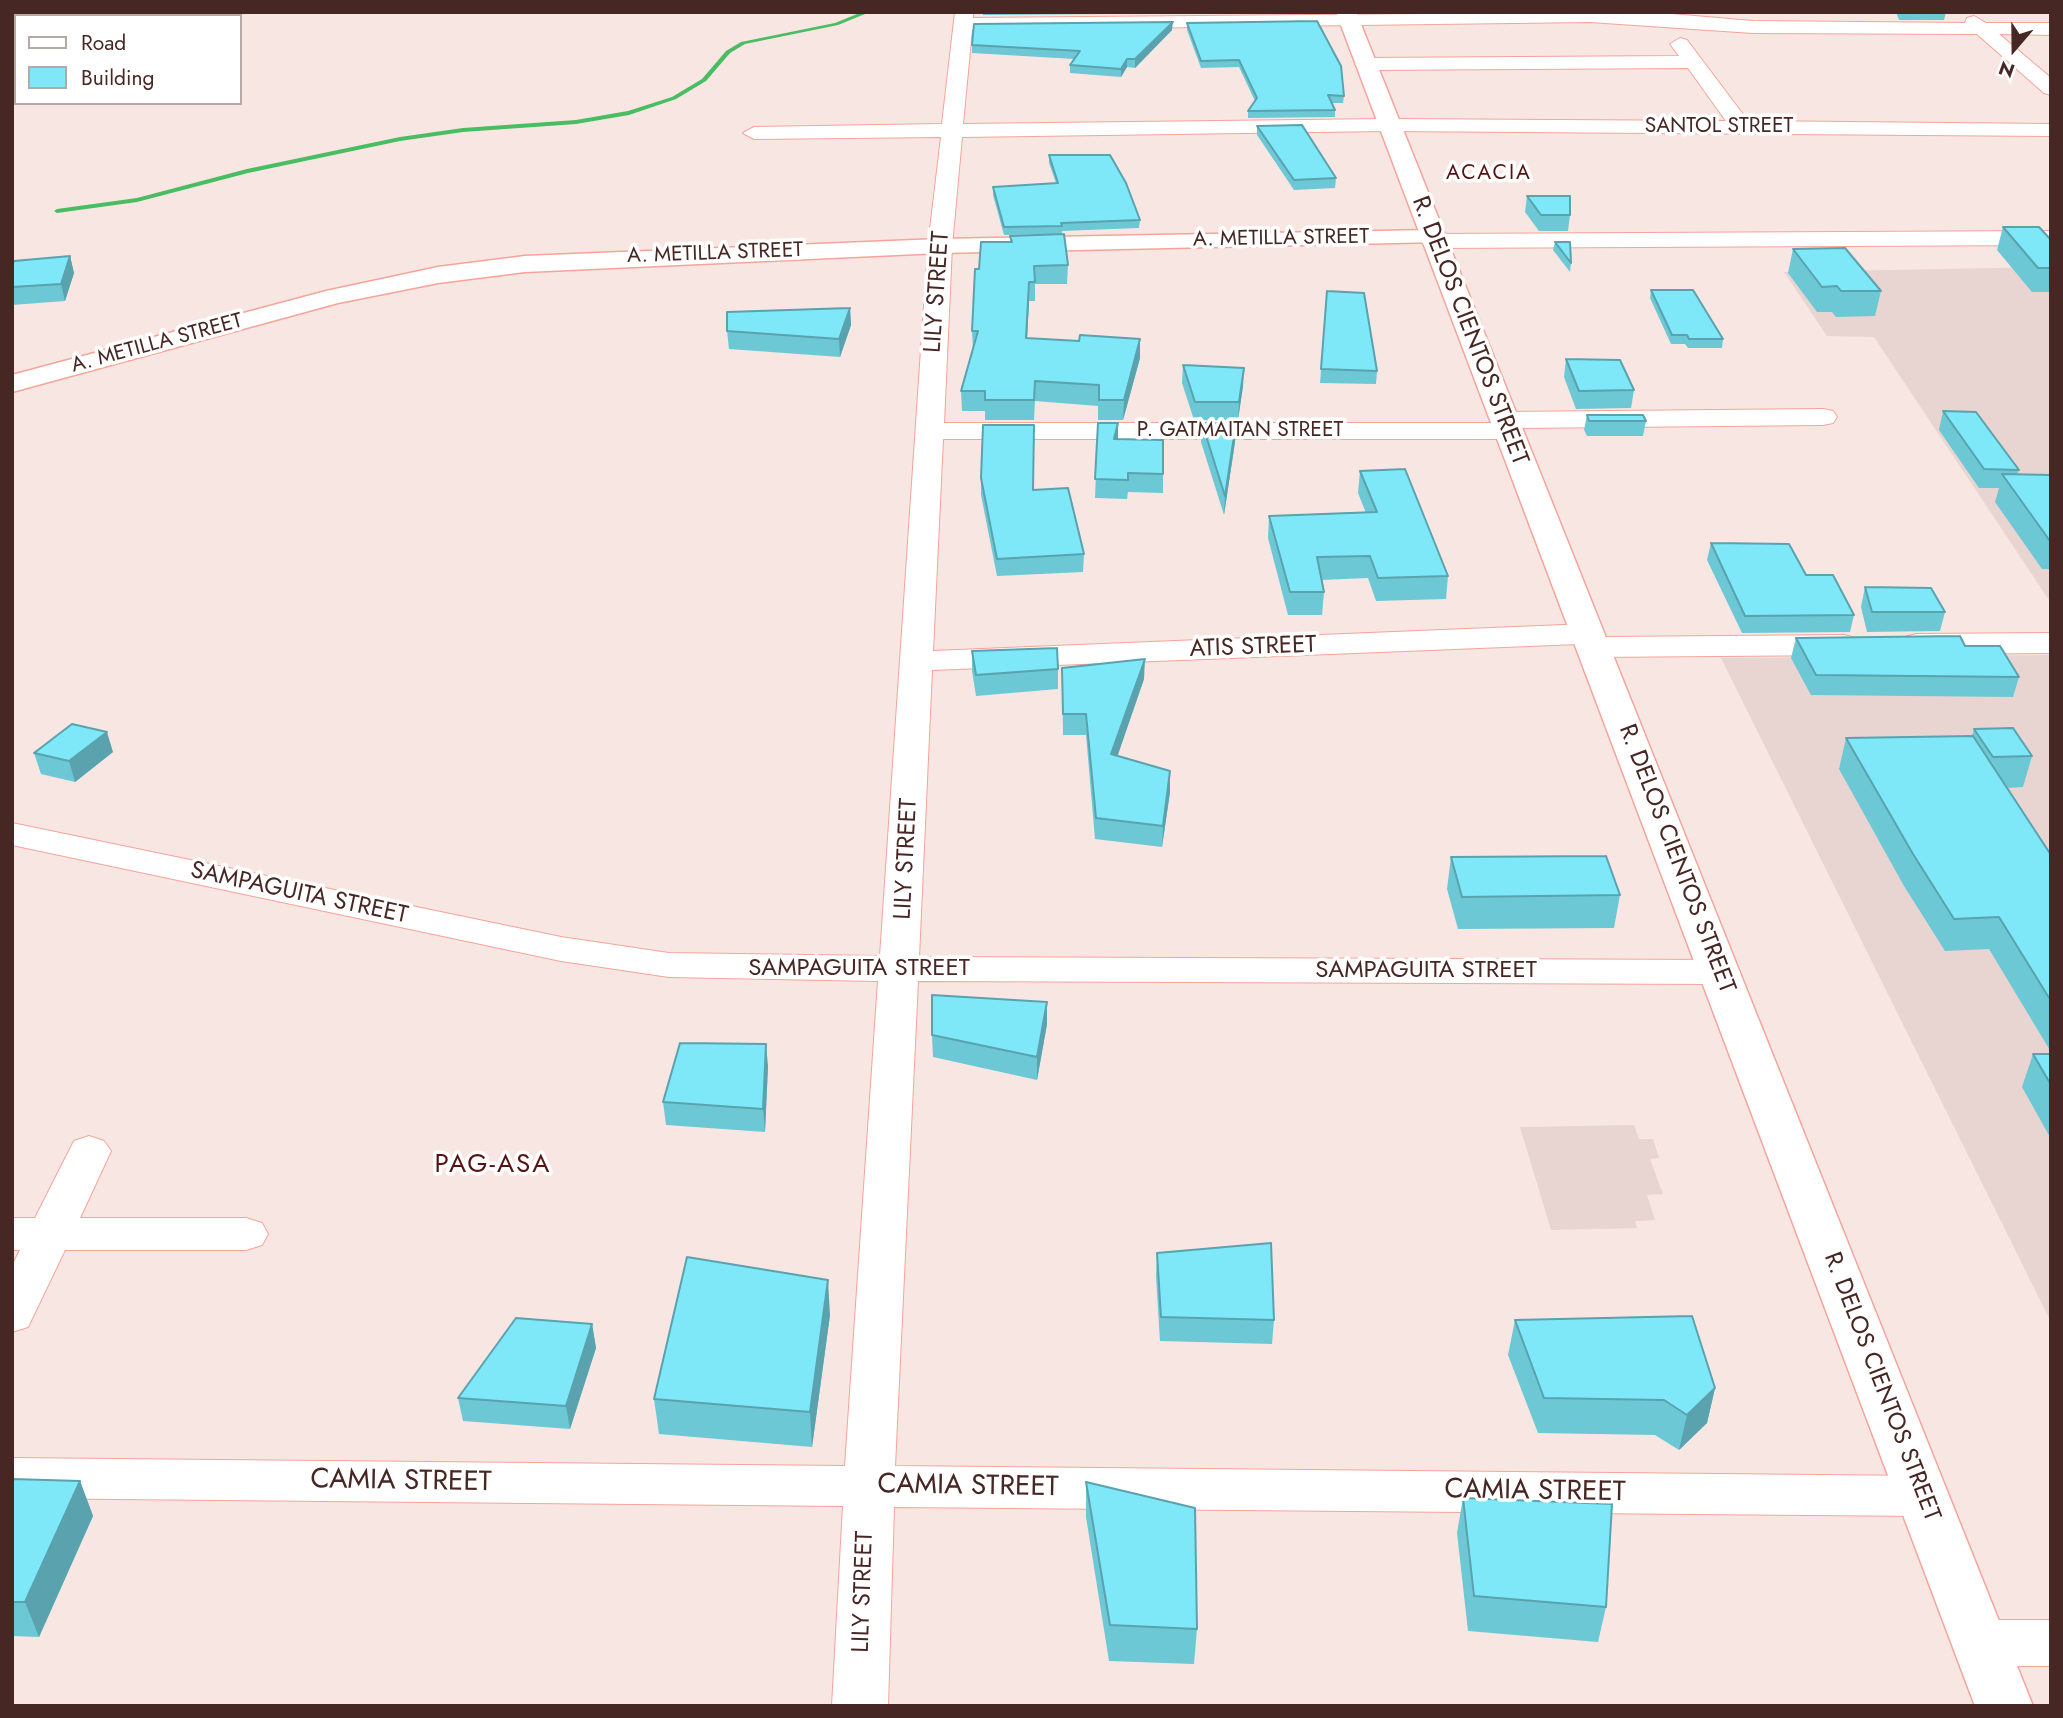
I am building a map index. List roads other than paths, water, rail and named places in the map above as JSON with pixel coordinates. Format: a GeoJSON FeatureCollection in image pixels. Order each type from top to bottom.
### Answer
{"type":"FeatureCollection","features":[{"type":"Feature","properties":{"kind":"main road","name":"R. DELOS CIENTOS STREET"},"geometry":{"type":"LineString","coordinates":[[1347,15],[1387,125],[1720,972],[2004,1706]]}},
{"type":"Feature","properties":{"kind":"main road","name":"A. METILLA STREET"},"geometry":{"type":"LineString","coordinates":[[12,384],[322,300],[438,275],[575,260],[940,246],[1432,239]]}},
{"type":"Feature","properties":{"kind":"street"},"geometry":{"type":"LineString","coordinates":[[1963,12],[2051,89]]}},
{"type":"Feature","properties":{"kind":"street"},"geometry":{"type":"LineString","coordinates":[[1659,15],[1742,128]]}},
{"type":"Feature","properties":{"kind":"street"},"geometry":{"type":"LineString","coordinates":[[964,18],[1659,15],[1753,27],[2051,29]]}},
{"type":"Feature","properties":{"kind":"street","name":"LILY STREET"},"geometry":{"type":"LineString","coordinates":[[860,1706],[869,1486],[940,246],[964,18]]}},
{"type":"Feature","properties":{"kind":"street"},"geometry":{"type":"LineString","coordinates":[[1364,64],[1694,62]]}},
{"type":"Feature","properties":{"kind":"street","name":"SANTOL STREET"},"geometry":{"type":"LineString","coordinates":[[754,133],[1387,125],[2051,130]]}},
{"type":"Feature","properties":{"kind":"street"},"geometry":{"type":"LineString","coordinates":[[1432,239],[2051,238]]}},
{"type":"Feature","properties":{"kind":"street","name":"P. GATMAITAN STREET"},"geometry":{"type":"LineString","coordinates":[[930,431],[1506,425],[1823,417]]}},
{"type":"Feature","properties":{"kind":"street","name":"ATIS STREET"},"geometry":{"type":"LineString","coordinates":[[918,661],[1590,640],[1877,644],[2051,643]]}},
{"type":"Feature","properties":{"kind":"street","name":"SAMPAGUITA STREET"},"geometry":{"type":"LineString","coordinates":[[12,834],[616,958],[726,968],[1720,972]]}},
{"type":"Feature","properties":{"kind":"street"},"geometry":{"type":"LineString","coordinates":[[12,1314],[31,1234],[89,1151]]}},
{"type":"Feature","properties":{"kind":"street"},"geometry":{"type":"LineString","coordinates":[[31,1234],[246,1234]]}},
{"type":"Feature","properties":{"kind":"street","name":"CAMIA STREET"},"geometry":{"type":"LineString","coordinates":[[12,1478],[1923,1496]]}},
{"type":"Feature","properties":{"kind":"street"},"geometry":{"type":"LineString","coordinates":[[1980,1643],[2051,1643]]}},
{"type":"Feature","properties":{"kind":"waterway"},"geometry":{"type":"LineString","coordinates":[[57,211],[137,200],[247,171],[400,139],[463,130],[576,122],[629,113],[674,98],[704,80],[728,52],[743,43],[836,24],[868,12]]}},
{"type":"Feature","properties":{"kind":"district","name":"ACACIA"},"geometry":{"type":"Point","coordinates":[1489,174]}},
{"type":"Feature","properties":{"kind":"district","name":"PAG-ASA"},"geometry":{"type":"Point","coordinates":[493,1166]}}]}
